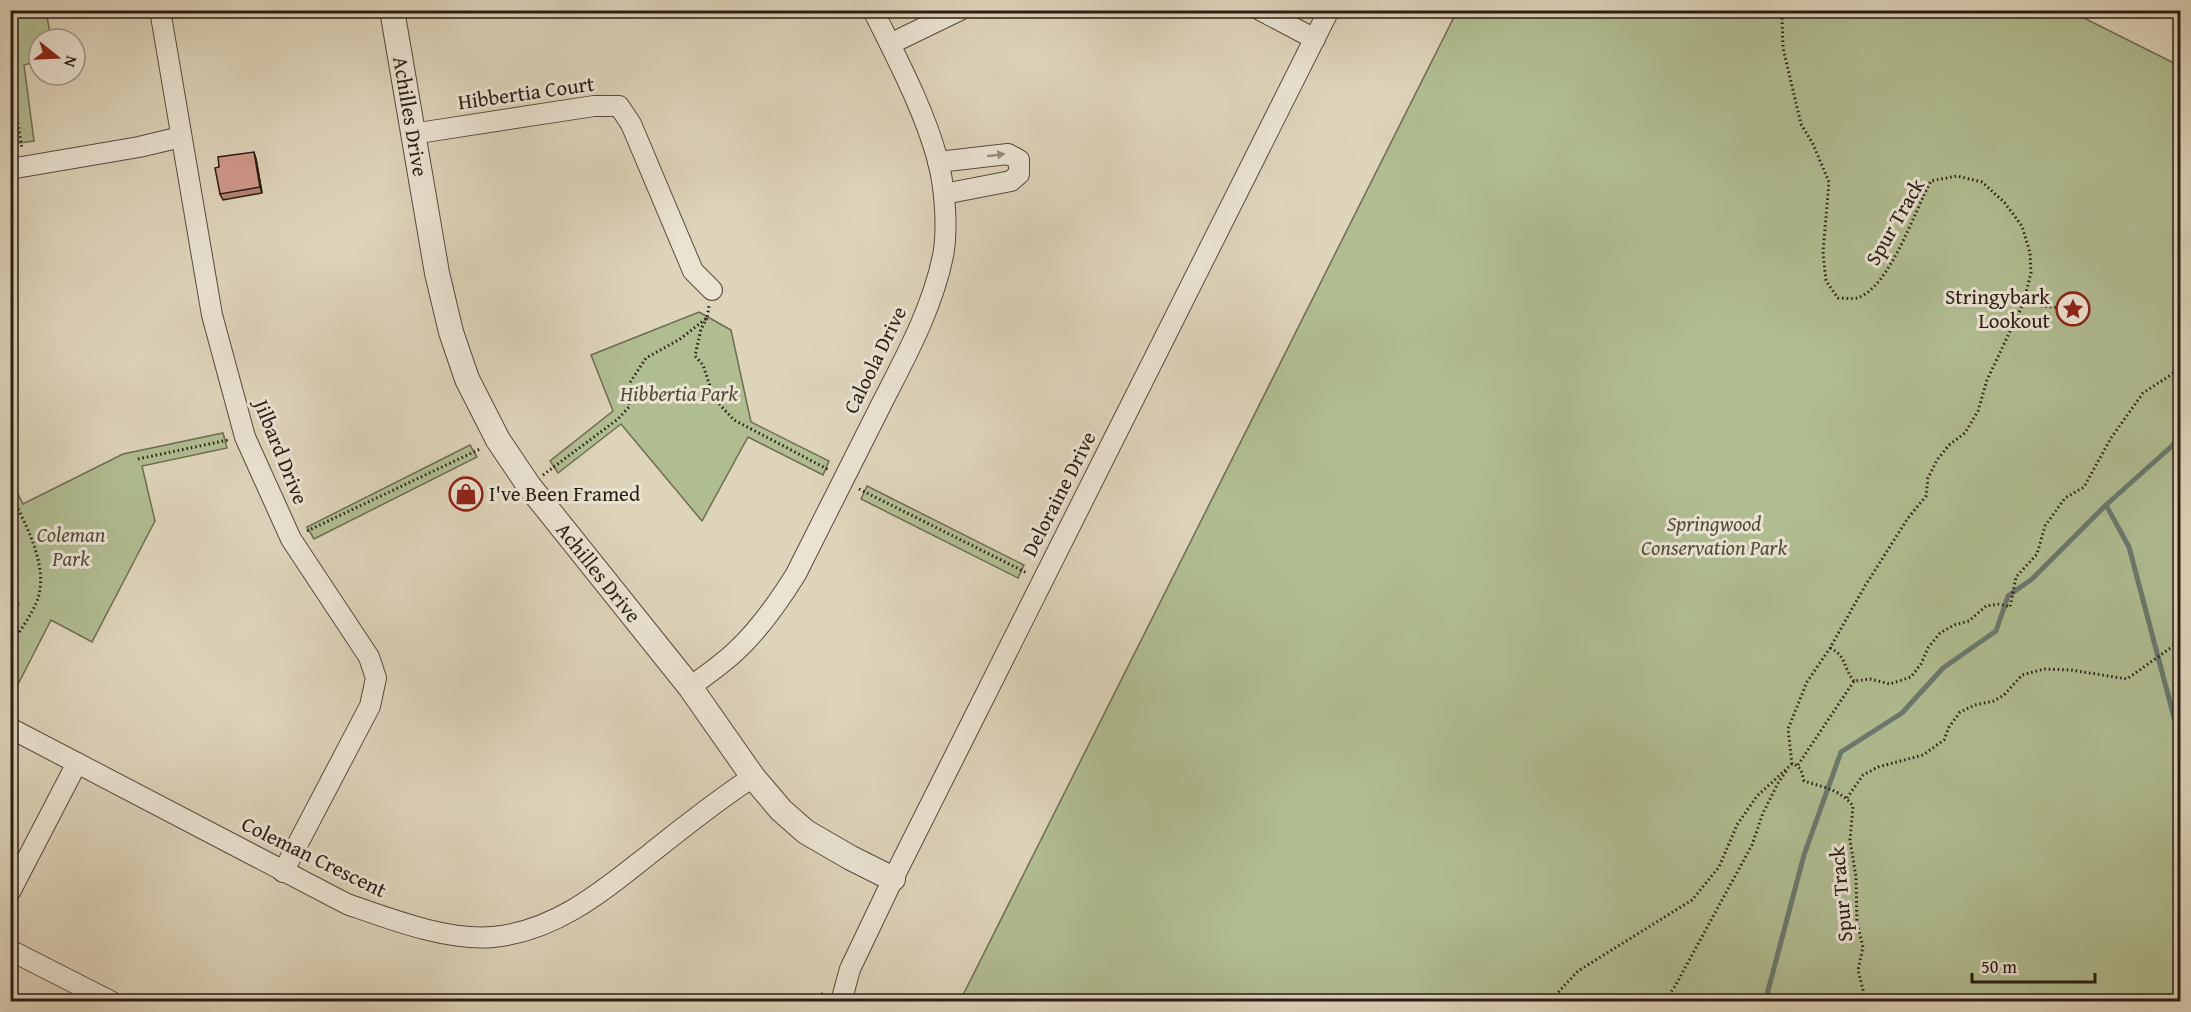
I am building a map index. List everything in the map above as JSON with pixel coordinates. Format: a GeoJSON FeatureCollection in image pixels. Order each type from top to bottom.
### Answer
{"type":"FeatureCollection","features":[{"type":"Feature","properties":{"kind":"street","name":"Jilbard Drive"},"geometry":{"type":"LineString","coordinates":[[160,10],[212,315],[244,437],[291,539],[369,657],[376,678],[370,706],[284,872]]}},
{"type":"Feature","properties":{"kind":"street","name":"Achilles Drive"},"geometry":{"type":"LineString","coordinates":[[392,10],[437,273],[451,332],[467,379],[498,440],[529,486],[690,687],[753,777],[781,810],[806,832],[893,879]]}},
{"type":"Feature","properties":{"kind":"street","name":"Caloola Drive"},"geometry":{"type":"LineString","coordinates":[[690,687],[734,652],[754,633],[777,605],[796,574],[917,333],[934,290],[943,254],[944,194],[938,162],[923,118],[873,10]]}},
{"type":"Feature","properties":{"kind":"street"},"geometry":{"type":"LineString","coordinates":[[890,44],[960,10]]}},
{"type":"Feature","properties":{"kind":"street"},"geometry":{"type":"LineString","coordinates":[[1260,10],[1315,39]]}},
{"type":"Feature","properties":{"kind":"street","name":"Deloraine Drive"},"geometry":{"type":"LineString","coordinates":[[841,999],[850,969],[893,879],[1329,10]]}},
{"type":"Feature","properties":{"kind":"street","name":"Hibbertia Court"},"geometry":{"type":"LineString","coordinates":[[412,134],[594,105],[619,106],[631,124],[693,272],[712,290]]}},
{"type":"Feature","properties":{"kind":"street"},"geometry":{"type":"LineString","coordinates":[[18,168],[139,147],[182,137]]}},
{"type":"Feature","properties":{"kind":"street"},"geometry":{"type":"LineString","coordinates":[[938,162],[1008,154],[1018,160],[1019,174],[1011,181],[944,194]]}},
{"type":"Feature","properties":{"kind":"street","name":"Coleman Crescent"},"geometry":{"type":"LineString","coordinates":[[10,728],[347,904],[398,922],[447,934],[492,937],[526,931],[558,920],[594,898],[720,799],[753,777]]}},
{"type":"Feature","properties":{"kind":"street"},"geometry":{"type":"LineString","coordinates":[[10,892],[76,763]]}},
{"type":"Feature","properties":{"kind":"street"},"geometry":{"type":"LineString","coordinates":[[10,950],[112,1002]]}},
{"type":"Feature","properties":{"kind":"path","name":"Spur Track"},"geometry":{"type":"LineString","coordinates":[[1778,10],[1782,18],[1783,48],[1801,124],[1813,144],[1829,182],[1823,252],[1826,281],[1839,298],[1857,298],[1873,288],[1906,237],[1920,201],[1931,181],[1957,176],[1982,182],[2004,202],[2022,226],[2030,253],[2031,273],[2023,304],[1987,380],[1978,411],[1965,433],[1949,445],[1937,460],[1928,478],[1926,496],[1908,518],[1807,682],[1788,729],[1792,764]]}},
{"type":"Feature","properties":{"kind":"path"},"geometry":{"type":"LineString","coordinates":[[10,74],[18,168]]}},
{"type":"Feature","properties":{"kind":"path"},"geometry":{"type":"LineString","coordinates":[[529,486],[618,419],[629,407],[629,384],[646,358],[680,339],[706,318],[712,290]]}},
{"type":"Feature","properties":{"kind":"path"},"geometry":{"type":"LineString","coordinates":[[2023,304],[2073,309]]}},
{"type":"Feature","properties":{"kind":"path"},"geometry":{"type":"LineString","coordinates":[[1798,765],[1854,681],[1870,679],[1890,684],[1911,676],[1940,633],[1954,625],[1969,621],[1986,606],[2000,604],[2010,607],[2016,577],[2037,554],[2045,526],[2065,498],[2084,487],[2111,438],[2144,393],[2181,369]]}},
{"type":"Feature","properties":{"kind":"path"},"geometry":{"type":"LineString","coordinates":[[138,459],[244,437]]}},
{"type":"Feature","properties":{"kind":"path"},"geometry":{"type":"LineString","coordinates":[[291,539],[498,440]]}},
{"type":"Feature","properties":{"kind":"path"},"geometry":{"type":"LineString","coordinates":[[10,493],[29,530],[41,568],[38,600],[10,646]]}},
{"type":"Feature","properties":{"kind":"path"},"geometry":{"type":"LineString","coordinates":[[1798,765],[1804,782],[1836,791],[1847,798],[1863,775],[1878,767],[1923,755],[1944,740],[1948,727],[1960,712],[1975,705],[1994,701],[2004,695],[2022,675],[2044,669],[2071,670],[2127,680],[2176,644],[2181,636]]}},
{"type":"Feature","properties":{"kind":"path"},"geometry":{"type":"LineString","coordinates":[[1830,648],[1839,652],[1847,674],[1854,681]]}},
{"type":"Feature","properties":{"kind":"path"},"geometry":{"type":"LineString","coordinates":[[1792,764],[1798,765]]}},
{"type":"Feature","properties":{"kind":"path"},"geometry":{"type":"LineString","coordinates":[[1549,1002],[1578,971],[1692,900],[1719,867],[1737,825],[1757,796],[1792,764]]}},
{"type":"Feature","properties":{"kind":"path"},"geometry":{"type":"LineString","coordinates":[[1663,1002],[1674,988],[1752,845],[1763,813],[1778,783],[1792,764]]}},
{"type":"Feature","properties":{"kind":"path","name":"Spur Track"},"geometry":{"type":"LineString","coordinates":[[1847,798],[1853,806],[1850,840],[1856,877],[1857,922],[1863,947],[1858,970],[1864,1002]]}},
{"type":"Feature","properties":{"kind":"path"},"geometry":{"type":"LineString","coordinates":[[841,999],[879,995],[885,997],[885,1002]]}},
{"type":"Feature","properties":{"kind":"path"},"geometry":{"type":"LineString","coordinates":[[915,1002],[925,997],[939,1002]]}},
{"type":"Feature","properties":{"kind":"green space"},"geometry":{"type":"Polygon","coordinates":[[[10,11],[46,11],[49,27],[27,27],[27,64],[24,65],[34,141],[11,144],[10,11]]]}},
{"type":"Feature","properties":{"kind":"green space","name":"Springwood Conservation Park"},"geometry":{"type":"Polygon","coordinates":[[[1457,11],[2070,11],[2180,66],[2180,1001],[960,1001],[1457,11]]]}},
{"type":"Feature","properties":{"kind":"green space","name":"Hibbertia Park"},"geometry":{"type":"Polygon","coordinates":[[[699,312],[731,330],[751,422],[829,461],[823,475],[748,437],[702,521],[621,424],[558,473],[550,461],[613,411],[591,355],[699,312]]]}},
{"type":"Feature","properties":{"kind":"green space","name":"Coleman Park"},"geometry":{"type":"Polygon","coordinates":[[[223,433],[227,448],[142,466],[155,521],[92,642],[51,620],[11,698],[11,620],[19,603],[11,599],[11,480],[23,504],[123,454],[223,433]]]}},
{"type":"Feature","properties":{"kind":"green space"},"geometry":{"type":"Polygon","coordinates":[[[470,445],[477,457],[314,539],[307,527],[470,445]]]}},
{"type":"Feature","properties":{"kind":"green space"},"geometry":{"type":"Polygon","coordinates":[[[867,486],[1024,565],[1018,578],[861,499],[867,486]]]}},
{"type":"Feature","properties":{"kind":"building"},"geometry":{"type":"Polygon","coordinates":[[[254,152],[260,187],[220,194],[215,168],[219,167],[218,157],[254,152]]]}},
{"type":"Feature","properties":{"kind":"waterway"},"geometry":{"type":"LineString","coordinates":[[1765,1002],[1804,855],[1841,752],[1902,713],[1943,668],[1996,631],[2008,596],[2032,579],[2106,505],[2173,445],[2180,434]]}},
{"type":"Feature","properties":{"kind":"waterway"},"geometry":{"type":"LineString","coordinates":[[2106,505],[2129,547],[2180,740]]}},
{"type":"Feature","properties":{"kind":"place","name":"Stringybark Lookout"},"geometry":{"type":"Point","coordinates":[2073,309]}},
{"type":"Feature","properties":{"kind":"place","name":"I've Been Framed"},"geometry":{"type":"Point","coordinates":[466,494]}}]}
